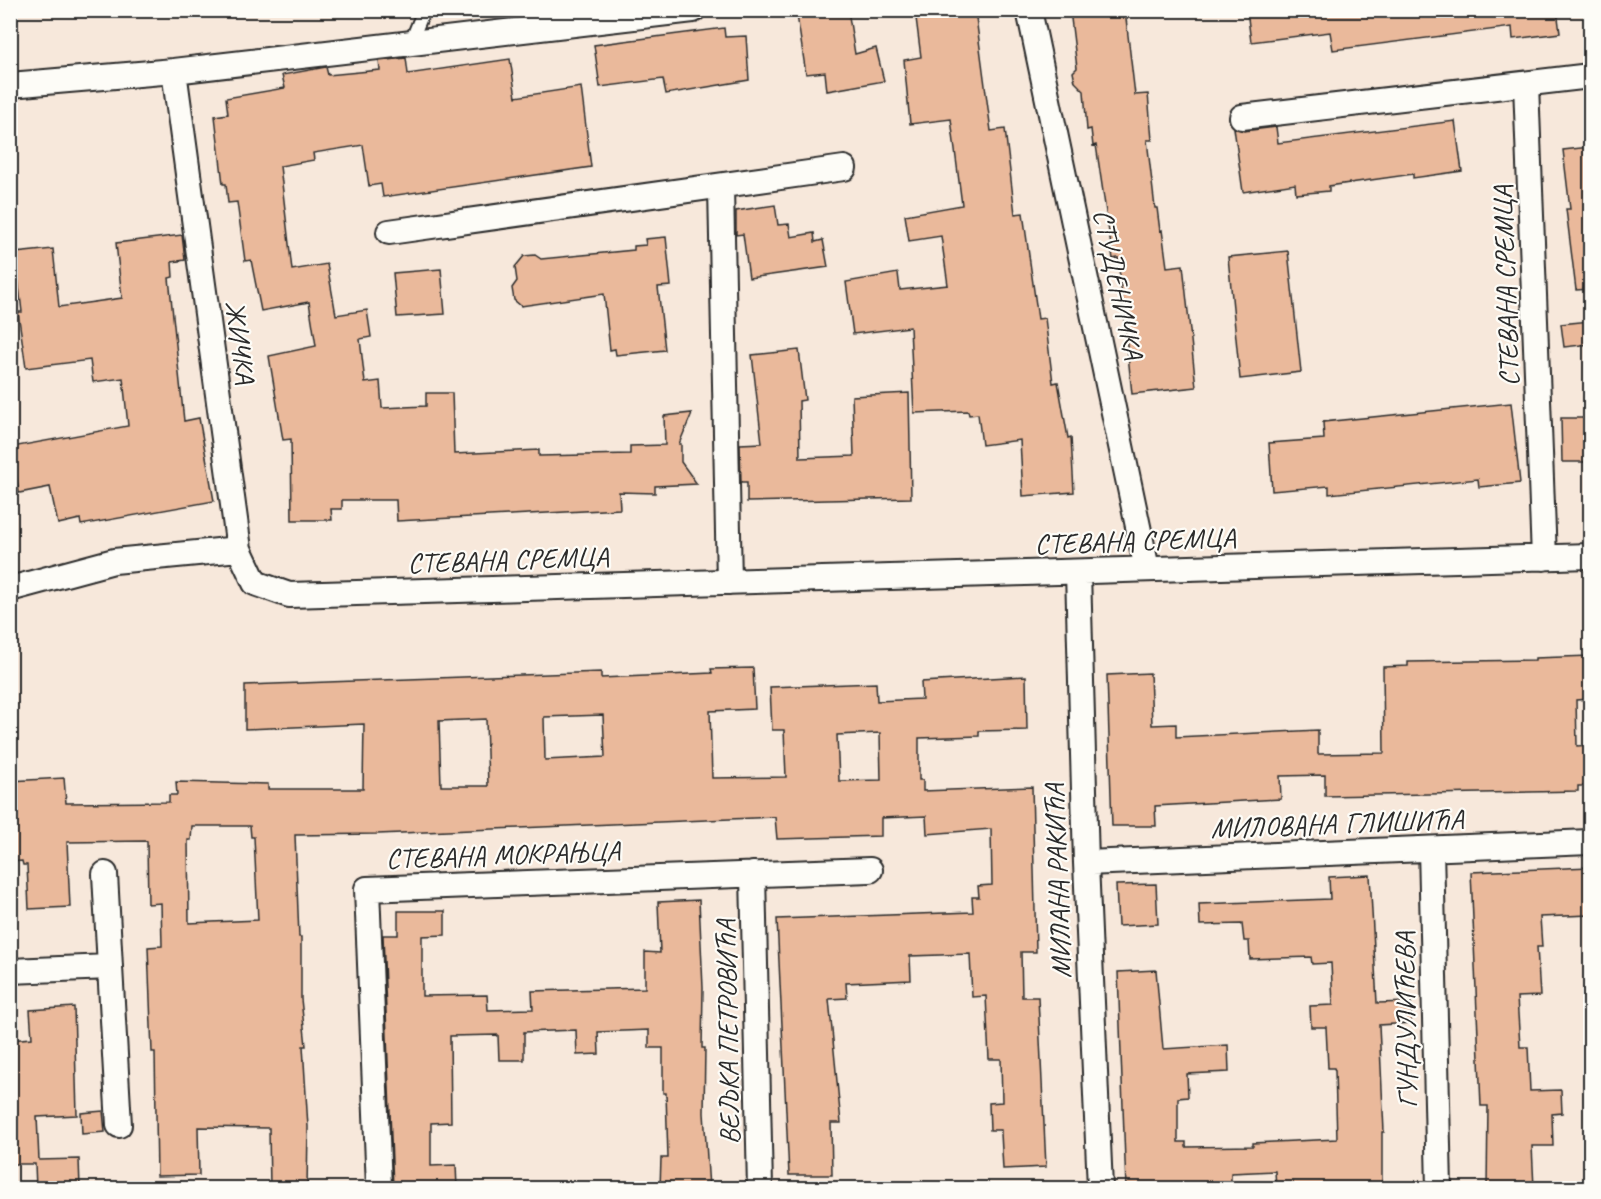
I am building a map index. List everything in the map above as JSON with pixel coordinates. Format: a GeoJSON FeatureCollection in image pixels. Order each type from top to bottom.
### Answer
{"type":"FeatureCollection","features":[{"type":"Feature","properties":{"kind":"street"},"geometry":{"type":"LineString","coordinates":[[10,85],[174,71],[693,10]]}},
{"type":"Feature","properties":{"kind":"street","name":"СТУДЕНИЧКА"},"geometry":{"type":"LineString","coordinates":[[1029,10],[1147,569]]}},
{"type":"Feature","properties":{"kind":"street","name":"ЖИЧКА"},"geometry":{"type":"LineString","coordinates":[[174,71],[239,549],[255,583],[289,595]]}},
{"type":"Feature","properties":{"kind":"street"},"geometry":{"type":"LineString","coordinates":[[1242,117],[1590,76]]}},
{"type":"Feature","properties":{"kind":"street","name":"СТЕВАНА СРЕМЦА"},"geometry":{"type":"LineString","coordinates":[[1526,84],[1545,524],[1544,558]]}},
{"type":"Feature","properties":{"kind":"street"},"geometry":{"type":"LineString","coordinates":[[388,232],[844,168]]}},
{"type":"Feature","properties":{"kind":"street"},"geometry":{"type":"LineString","coordinates":[[721,187],[729,582]]}},
{"type":"Feature","properties":{"kind":"street"},"geometry":{"type":"LineString","coordinates":[[10,589],[114,561],[239,549]]}},
{"type":"Feature","properties":{"kind":"street","name":"СТЕВАНА СРЕМЦА"},"geometry":{"type":"LineString","coordinates":[[289,595],[1590,556]]}},
{"type":"Feature","properties":{"kind":"street","name":"МИЛАНА РАКИЋА"},"geometry":{"type":"LineString","coordinates":[[1078,572],[1086,863],[1100,1188]]}},
{"type":"Feature","properties":{"kind":"street","name":"МИЛОВАНА ГЛИШИЋА"},"geometry":{"type":"LineString","coordinates":[[1086,863],[1590,842]]}},
{"type":"Feature","properties":{"kind":"street","name":"ГУНДУЛИЋЕВА"},"geometry":{"type":"LineString","coordinates":[[1431,849],[1439,1188]]}},
{"type":"Feature","properties":{"kind":"street","name":"СТЕВАНА МОКРАЊЦА"},"geometry":{"type":"LineString","coordinates":[[379,1188],[367,889],[870,870]]}},
{"type":"Feature","properties":{"kind":"street"},"geometry":{"type":"LineString","coordinates":[[105,874],[119,1125]]}},
{"type":"Feature","properties":{"kind":"street","name":"ВЕЉКА ПЕТРОВИЋА"},"geometry":{"type":"LineString","coordinates":[[753,874],[760,1188]]}},
{"type":"Feature","properties":{"kind":"street"},"geometry":{"type":"LineString","coordinates":[[10,971],[110,967]]}},
{"type":"Feature","properties":{"kind":"lane"},"geometry":{"type":"LineString","coordinates":[[410,44],[424,10]]}},
{"type":"Feature","properties":{"kind":"building"},"geometry":{"type":"Polygon","coordinates":[[[829,10],[848,10],[855,54],[876,48],[884,81],[827,91],[825,72],[806,74],[797,15],[829,10]]]}},
{"type":"Feature","properties":{"kind":"building"},"geometry":{"type":"Polygon","coordinates":[[[915,10],[975,10],[991,131],[1005,129],[1015,214],[1023,213],[1038,319],[1045,318],[1053,383],[1058,382],[1068,438],[1071,437],[1074,492],[1023,496],[1020,440],[982,445],[978,414],[969,415],[968,411],[914,413],[910,327],[853,334],[846,282],[898,273],[900,290],[948,285],[941,236],[909,241],[905,215],[962,205],[951,119],[910,124],[904,60],[921,57],[915,10]]]}},
{"type":"Feature","properties":{"kind":"building"},"geometry":{"type":"Polygon","coordinates":[[[1070,10],[1125,10],[1135,95],[1148,94],[1152,140],[1147,140],[1155,208],[1157,208],[1160,231],[1162,230],[1167,267],[1183,265],[1196,387],[1132,394],[1118,258],[1113,259],[1096,145],[1093,146],[1091,129],[1087,130],[1084,91],[1075,82],[1073,72],[1077,68],[1070,10]]]}},
{"type":"Feature","properties":{"kind":"building"},"geometry":{"type":"Polygon","coordinates":[[[1247,10],[1557,10],[1560,33],[1513,39],[1512,27],[1333,50],[1330,32],[1251,42],[1247,10]]]}},
{"type":"Feature","properties":{"kind":"building"},"geometry":{"type":"Polygon","coordinates":[[[724,28],[725,37],[746,36],[749,80],[666,94],[663,79],[600,87],[594,45],[724,28]]]}},
{"type":"Feature","properties":{"kind":"building"},"geometry":{"type":"Polygon","coordinates":[[[406,58],[408,74],[510,59],[516,97],[581,87],[591,167],[383,197],[381,184],[369,186],[363,145],[313,153],[314,160],[280,166],[292,270],[327,264],[336,315],[367,310],[371,337],[360,339],[365,383],[380,381],[382,408],[426,406],[426,393],[452,393],[454,454],[539,450],[539,456],[630,454],[630,446],[665,445],[664,416],[692,413],[679,444],[681,444],[681,462],[697,484],[655,486],[655,493],[619,492],[620,509],[397,521],[396,500],[342,500],[342,509],[331,509],[332,520],[292,520],[291,439],[283,440],[269,356],[316,346],[309,302],[261,311],[251,260],[245,261],[237,202],[228,203],[226,184],[223,184],[215,116],[228,114],[226,98],[285,88],[282,75],[326,67],[328,75],[380,70],[379,61],[406,58]]]}},
{"type":"Feature","properties":{"kind":"building"},"geometry":{"type":"Polygon","coordinates":[[[1455,121],[1462,171],[1413,178],[1413,174],[1329,186],[1329,191],[1296,194],[1295,184],[1243,192],[1234,128],[1244,131],[1276,127],[1278,143],[1455,121]]]}},
{"type":"Feature","properties":{"kind":"building"},"geometry":{"type":"Polygon","coordinates":[[[1590,147],[1590,289],[1576,290],[1566,209],[1570,209],[1563,150],[1590,147]]]}},
{"type":"Feature","properties":{"kind":"building"},"geometry":{"type":"Polygon","coordinates":[[[775,205],[778,225],[789,224],[791,237],[814,233],[815,242],[823,240],[828,267],[749,278],[743,234],[736,235],[736,211],[775,205]]]}},
{"type":"Feature","properties":{"kind":"building"},"geometry":{"type":"Polygon","coordinates":[[[182,235],[185,260],[172,262],[173,277],[169,278],[184,421],[199,418],[214,501],[81,525],[80,519],[58,524],[50,487],[19,493],[12,447],[128,426],[123,378],[93,382],[90,360],[26,368],[18,312],[22,312],[15,253],[53,249],[59,307],[122,298],[116,243],[182,235]]]}},
{"type":"Feature","properties":{"kind":"building"},"geometry":{"type":"Polygon","coordinates":[[[666,237],[671,286],[658,287],[665,350],[616,355],[615,349],[610,350],[604,294],[521,306],[514,300],[512,288],[517,281],[515,267],[524,256],[535,255],[541,259],[634,250],[634,246],[646,245],[645,239],[666,237]]]}},
{"type":"Feature","properties":{"kind":"building"},"geometry":{"type":"Polygon","coordinates":[[[1288,251],[1301,372],[1240,379],[1228,257],[1288,251]]]}},
{"type":"Feature","properties":{"kind":"building"},"geometry":{"type":"Polygon","coordinates":[[[441,269],[445,314],[397,317],[393,273],[441,269]]]}},
{"type":"Feature","properties":{"kind":"building"},"geometry":{"type":"Polygon","coordinates":[[[1590,321],[1590,344],[1564,347],[1561,324],[1590,321]]]}},
{"type":"Feature","properties":{"kind":"building"},"geometry":{"type":"Polygon","coordinates":[[[799,350],[805,400],[799,401],[800,458],[854,456],[852,396],[909,393],[911,498],[747,502],[747,482],[741,482],[740,444],[762,443],[752,355],[799,350]]]}},
{"type":"Feature","properties":{"kind":"building"},"geometry":{"type":"Polygon","coordinates":[[[1511,403],[1520,483],[1479,487],[1478,479],[1329,494],[1329,486],[1272,491],[1269,443],[1324,439],[1323,422],[1511,403]]]}},
{"type":"Feature","properties":{"kind":"building"},"geometry":{"type":"Polygon","coordinates":[[[1561,418],[1590,418],[1590,462],[1562,462],[1561,418]]]}},
{"type":"Feature","properties":{"kind":"building"},"geometry":{"type":"Polygon","coordinates":[[[1590,656],[1590,699],[1576,700],[1577,746],[1590,745],[1590,786],[1578,786],[1578,791],[1325,796],[1325,775],[1280,776],[1281,799],[1155,806],[1156,826],[1112,826],[1107,675],[1150,673],[1152,725],[1176,724],[1176,737],[1318,730],[1318,754],[1384,753],[1383,667],[1408,666],[1408,662],[1535,660],[1535,658],[1590,656]]]}},
{"type":"Feature","properties":{"kind":"building"},"geometry":{"type":"Polygon","coordinates":[[[753,668],[755,709],[710,711],[712,778],[786,777],[784,730],[772,730],[770,687],[876,683],[877,701],[922,699],[921,682],[1026,676],[1027,730],[979,731],[979,736],[919,738],[919,780],[923,780],[923,791],[1032,787],[1036,952],[1021,952],[1022,997],[1038,997],[1046,1167],[1003,1169],[1001,1130],[990,1130],[989,1103],[1002,1102],[1001,1059],[989,1059],[986,996],[972,997],[970,954],[910,956],[911,980],[846,983],[847,998],[829,999],[841,1123],[831,1123],[832,1175],[789,1175],[777,919],[973,912],[972,897],[979,897],[978,886],[992,885],[991,829],[927,834],[926,816],[881,818],[881,836],[777,839],[775,817],[378,834],[295,835],[299,937],[301,937],[301,999],[306,1046],[303,1046],[308,1127],[307,1188],[270,1188],[269,1128],[198,1127],[199,1175],[157,1176],[155,1052],[152,1052],[148,947],[162,946],[161,903],[148,904],[147,841],[67,842],[70,907],[29,909],[27,865],[23,865],[22,861],[10,862],[10,781],[64,778],[66,803],[169,802],[169,795],[177,795],[176,782],[268,784],[268,789],[363,789],[364,724],[245,729],[245,685],[601,672],[601,678],[712,673],[711,669],[753,668]],[[603,715],[544,717],[545,760],[605,757],[603,715]],[[486,719],[439,721],[441,786],[488,786],[486,719]],[[880,733],[837,735],[839,781],[881,780],[880,733]],[[192,826],[191,840],[188,840],[189,923],[258,920],[254,837],[251,837],[250,826],[192,826]]]}},
{"type":"Feature","properties":{"kind":"building"},"geometry":{"type":"Polygon","coordinates":[[[1590,867],[1590,915],[1540,917],[1542,947],[1537,947],[1540,996],[1517,997],[1520,1047],[1528,1047],[1530,1091],[1561,1090],[1562,1113],[1552,1114],[1553,1146],[1532,1146],[1534,1188],[1487,1188],[1488,1106],[1481,1106],[1471,872],[1590,867]]]}},
{"type":"Feature","properties":{"kind":"building"},"geometry":{"type":"Polygon","coordinates":[[[1370,875],[1377,1003],[1411,1002],[1411,1023],[1379,1025],[1384,1132],[1382,1132],[1382,1188],[1336,1188],[1336,1186],[1276,1188],[1275,1171],[1231,1173],[1231,1188],[1126,1188],[1118,972],[1156,970],[1163,1049],[1228,1045],[1229,1072],[1187,1074],[1188,1097],[1178,1098],[1178,1142],[1186,1142],[1186,1147],[1253,1146],[1253,1143],[1337,1139],[1335,1071],[1334,1068],[1328,1068],[1326,1027],[1311,1027],[1310,1006],[1333,1005],[1331,963],[1312,964],[1311,957],[1250,959],[1249,941],[1244,941],[1242,924],[1200,925],[1199,904],[1330,899],[1329,877],[1370,875]]]}},
{"type":"Feature","properties":{"kind":"building"},"geometry":{"type":"Polygon","coordinates":[[[1156,884],[1158,924],[1118,926],[1116,885],[1156,884]]]}},
{"type":"Feature","properties":{"kind":"building"},"geometry":{"type":"Polygon","coordinates":[[[699,900],[703,988],[702,1048],[705,1048],[704,1113],[709,1188],[660,1188],[661,1158],[668,1158],[666,1093],[663,1093],[663,1048],[649,1048],[649,1030],[598,1032],[599,1054],[577,1055],[576,1030],[524,1032],[524,1060],[499,1060],[498,1035],[450,1036],[451,1122],[431,1123],[431,1166],[456,1165],[457,1188],[393,1188],[383,935],[398,935],[398,911],[445,911],[445,935],[422,936],[422,996],[487,995],[488,1010],[533,1009],[532,991],[645,988],[645,952],[660,953],[658,902],[699,900]]]}},
{"type":"Feature","properties":{"kind":"building"},"geometry":{"type":"Polygon","coordinates":[[[74,1007],[77,1115],[37,1117],[39,1160],[79,1159],[80,1188],[36,1188],[35,1164],[11,1164],[10,1040],[32,1038],[30,1010],[74,1007]]]}},
{"type":"Feature","properties":{"kind":"building"},"geometry":{"type":"Polygon","coordinates":[[[103,1111],[105,1132],[82,1134],[81,1113],[103,1111]]]}}]}
